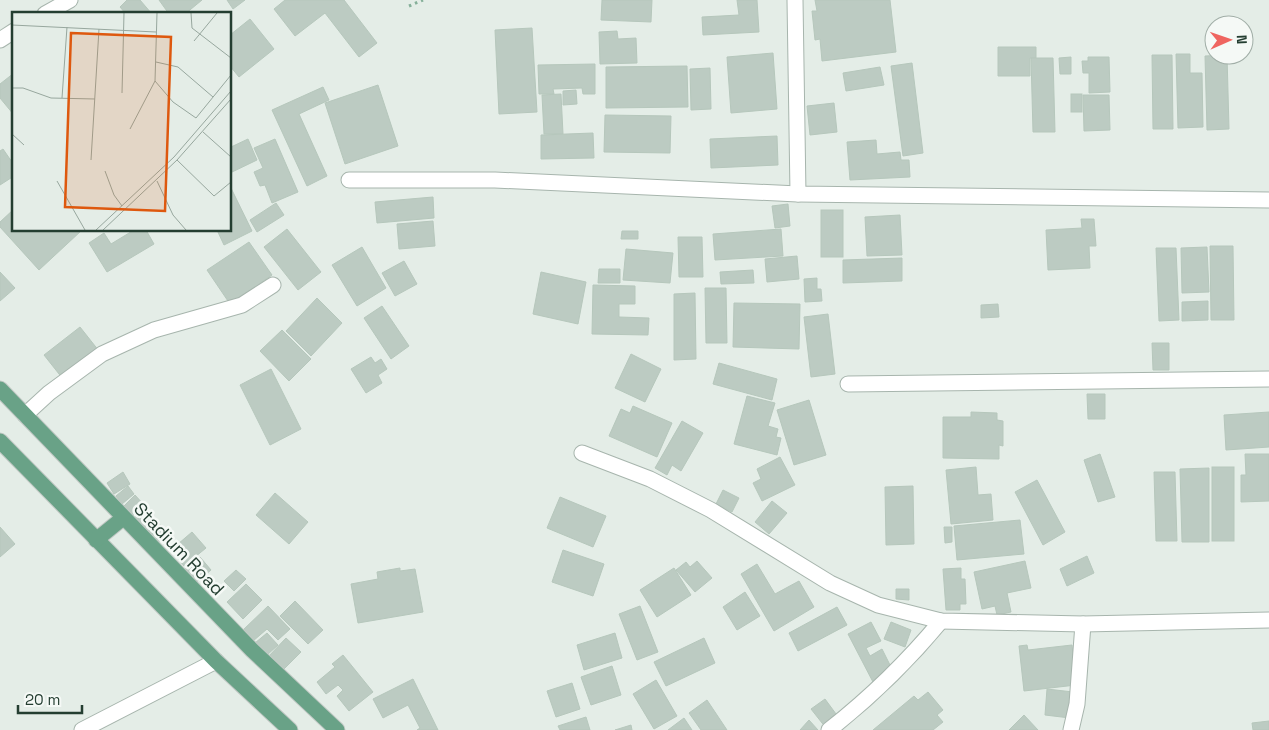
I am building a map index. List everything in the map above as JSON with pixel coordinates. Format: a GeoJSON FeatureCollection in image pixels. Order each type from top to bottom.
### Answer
{"type":"FeatureCollection","features":[{"type":"Feature","properties":{"kind":"main road","name":"Stadium Road"},"geometry":{"type":"LineString","coordinates":[[0,389],[252,650],[337,730]]}},
{"type":"Feature","properties":{"kind":"main road"},"geometry":{"type":"LineString","coordinates":[[0,441],[216,661],[290,730]]}},
{"type":"Feature","properties":{"kind":"main road"},"geometry":{"type":"LineString","coordinates":[[96,540],[123,518]]}},
{"type":"Feature","properties":{"kind":"street"},"geometry":{"type":"LineString","coordinates":[[49,12],[70,0]]}},
{"type":"Feature","properties":{"kind":"street"},"geometry":{"type":"LineString","coordinates":[[795,0],[798,194]]}},
{"type":"Feature","properties":{"kind":"street"},"geometry":{"type":"LineString","coordinates":[[0,40],[12,33]]}},
{"type":"Feature","properties":{"kind":"street"},"geometry":{"type":"LineString","coordinates":[[349,180],[495,180],[798,194],[1269,200]]}},
{"type":"Feature","properties":{"kind":"street"},"geometry":{"type":"LineString","coordinates":[[25,415],[49,393],[102,354],[154,330],[242,306],[273,285]]}},
{"type":"Feature","properties":{"kind":"street"},"geometry":{"type":"LineString","coordinates":[[848,384],[1269,379]]}},
{"type":"Feature","properties":{"kind":"street"},"geometry":{"type":"LineString","coordinates":[[582,453],[650,480],[711,510],[830,583],[878,605],[941,621],[1083,624],[1269,620]]}},
{"type":"Feature","properties":{"kind":"street"},"geometry":{"type":"LineString","coordinates":[[829,730],[868,699],[910,658],[941,621]]}},
{"type":"Feature","properties":{"kind":"street"},"geometry":{"type":"LineString","coordinates":[[1071,730],[1077,704],[1083,624]]}},
{"type":"Feature","properties":{"kind":"street"},"geometry":{"type":"LineString","coordinates":[[82,730],[216,661]]}},
{"type":"Feature","properties":{"kind":"path"},"geometry":{"type":"LineString","coordinates":[[409,6],[423,0]]}},
{"type":"Feature","properties":{"kind":"building"},"geometry":{"type":"Polygon","coordinates":[[[127,0],[140,0],[150,12],[124,12],[120,7],[127,0]]]}},
{"type":"Feature","properties":{"kind":"building"},"geometry":{"type":"Polygon","coordinates":[[[159,0],[202,0],[187,12],[168,12],[159,0]]]}},
{"type":"Feature","properties":{"kind":"building"},"geometry":{"type":"Polygon","coordinates":[[[227,0],[245,0],[233,9],[227,0]]]}},
{"type":"Feature","properties":{"kind":"building"},"geometry":{"type":"Polygon","coordinates":[[[285,0],[344,0],[377,43],[359,57],[325,13],[295,36],[274,9],[285,0]]]}},
{"type":"Feature","properties":{"kind":"building"},"geometry":{"type":"Polygon","coordinates":[[[602,0],[652,0],[651,22],[601,20],[602,0]]]}},
{"type":"Feature","properties":{"kind":"building"},"geometry":{"type":"Polygon","coordinates":[[[737,0],[757,0],[759,32],[703,35],[702,17],[739,15],[737,0]]]}},
{"type":"Feature","properties":{"kind":"building"},"geometry":{"type":"Polygon","coordinates":[[[815,0],[890,0],[896,52],[822,61],[820,39],[815,40],[812,11],[817,11],[815,0]]]}},
{"type":"Feature","properties":{"kind":"building"},"geometry":{"type":"Polygon","coordinates":[[[250,19],[274,49],[239,77],[231,67],[231,34],[250,19]]]}},
{"type":"Feature","properties":{"kind":"building"},"geometry":{"type":"Polygon","coordinates":[[[532,28],[537,112],[499,114],[495,30],[532,28]]]}},
{"type":"Feature","properties":{"kind":"building"},"geometry":{"type":"Polygon","coordinates":[[[617,31],[618,39],[636,38],[637,63],[600,64],[599,32],[617,31]]]}},
{"type":"Feature","properties":{"kind":"building"},"geometry":{"type":"Polygon","coordinates":[[[998,47],[1036,47],[1036,58],[1030,58],[1030,76],[998,76],[998,47]]]}},
{"type":"Feature","properties":{"kind":"building"},"geometry":{"type":"Polygon","coordinates":[[[773,53],[777,109],[731,113],[727,57],[773,53]]]}},
{"type":"Feature","properties":{"kind":"building"},"geometry":{"type":"Polygon","coordinates":[[[1176,54],[1190,54],[1190,73],[1202,73],[1203,127],[1178,128],[1176,54]]]}},
{"type":"Feature","properties":{"kind":"building"},"geometry":{"type":"Polygon","coordinates":[[[1152,55],[1172,55],[1173,129],[1153,129],[1152,55]]]}},
{"type":"Feature","properties":{"kind":"building"},"geometry":{"type":"Polygon","coordinates":[[[1071,57],[1071,74],[1060,74],[1059,58],[1071,57]]]}},
{"type":"Feature","properties":{"kind":"building"},"geometry":{"type":"Polygon","coordinates":[[[1088,57],[1109,57],[1110,92],[1089,93],[1089,73],[1083,73],[1082,61],[1088,61],[1088,57]]]}},
{"type":"Feature","properties":{"kind":"building"},"geometry":{"type":"Polygon","coordinates":[[[1031,58],[1053,58],[1055,132],[1033,132],[1031,58]]]}},
{"type":"Feature","properties":{"kind":"building"},"geometry":{"type":"Polygon","coordinates":[[[912,63],[923,153],[903,156],[891,66],[912,63]]]}},
{"type":"Feature","properties":{"kind":"building"},"geometry":{"type":"Polygon","coordinates":[[[595,64],[595,94],[583,94],[582,88],[553,89],[554,94],[539,94],[538,65],[595,64]]]}},
{"type":"Feature","properties":{"kind":"building"},"geometry":{"type":"Polygon","coordinates":[[[1205,65],[1227,65],[1229,129],[1207,130],[1205,65]]]}},
{"type":"Feature","properties":{"kind":"building"},"geometry":{"type":"Polygon","coordinates":[[[687,66],[688,107],[606,108],[606,67],[687,66]]]}},
{"type":"Feature","properties":{"kind":"building"},"geometry":{"type":"Polygon","coordinates":[[[880,67],[884,85],[846,91],[843,73],[880,67]]]}},
{"type":"Feature","properties":{"kind":"building"},"geometry":{"type":"Polygon","coordinates":[[[710,68],[711,109],[691,110],[690,69],[710,68]]]}},
{"type":"Feature","properties":{"kind":"building"},"geometry":{"type":"Polygon","coordinates":[[[12,75],[12,113],[0,98],[0,84],[12,75]]]}},
{"type":"Feature","properties":{"kind":"building"},"geometry":{"type":"Polygon","coordinates":[[[378,85],[398,146],[345,164],[325,103],[378,85]]]}},
{"type":"Feature","properties":{"kind":"building"},"geometry":{"type":"Polygon","coordinates":[[[323,87],[329,100],[299,114],[327,176],[307,186],[272,110],[323,87]]]}},
{"type":"Feature","properties":{"kind":"building"},"geometry":{"type":"Polygon","coordinates":[[[576,90],[577,104],[563,105],[563,91],[576,90]]]}},
{"type":"Feature","properties":{"kind":"building"},"geometry":{"type":"Polygon","coordinates":[[[561,94],[563,134],[544,134],[542,95],[561,94]]]}},
{"type":"Feature","properties":{"kind":"building"},"geometry":{"type":"Polygon","coordinates":[[[1071,94],[1082,94],[1082,112],[1071,112],[1071,94]]]}},
{"type":"Feature","properties":{"kind":"building"},"geometry":{"type":"Polygon","coordinates":[[[1083,95],[1109,95],[1110,130],[1084,131],[1083,95]]]}},
{"type":"Feature","properties":{"kind":"building"},"geometry":{"type":"Polygon","coordinates":[[[834,103],[837,132],[810,135],[807,106],[834,103]]]}},
{"type":"Feature","properties":{"kind":"building"},"geometry":{"type":"Polygon","coordinates":[[[605,115],[671,116],[670,153],[604,152],[605,115]]]}},
{"type":"Feature","properties":{"kind":"building"},"geometry":{"type":"Polygon","coordinates":[[[593,133],[594,158],[541,159],[541,135],[593,133]]]}},
{"type":"Feature","properties":{"kind":"building"},"geometry":{"type":"Polygon","coordinates":[[[777,136],[778,165],[711,168],[710,139],[777,136]]]}},
{"type":"Feature","properties":{"kind":"building"},"geometry":{"type":"Polygon","coordinates":[[[248,139],[257,160],[231,173],[231,147],[248,139]]]}},
{"type":"Feature","properties":{"kind":"building"},"geometry":{"type":"Polygon","coordinates":[[[275,139],[298,192],[272,203],[265,185],[260,186],[254,172],[263,168],[254,148],[275,139]]]}},
{"type":"Feature","properties":{"kind":"building"},"geometry":{"type":"Polygon","coordinates":[[[876,140],[877,154],[900,152],[901,160],[909,160],[910,177],[850,180],[847,142],[876,140]]]}},
{"type":"Feature","properties":{"kind":"building"},"geometry":{"type":"Polygon","coordinates":[[[3,149],[12,162],[12,177],[0,185],[0,151],[3,149]]]}},
{"type":"Feature","properties":{"kind":"building"},"geometry":{"type":"Polygon","coordinates":[[[231,188],[252,231],[224,245],[217,231],[231,231],[231,188]]]}},
{"type":"Feature","properties":{"kind":"building"},"geometry":{"type":"Polygon","coordinates":[[[433,197],[434,218],[377,223],[375,202],[433,197]]]}},
{"type":"Feature","properties":{"kind":"building"},"geometry":{"type":"Polygon","coordinates":[[[276,203],[284,215],[257,232],[250,220],[276,203]]]}},
{"type":"Feature","properties":{"kind":"building"},"geometry":{"type":"Polygon","coordinates":[[[788,204],[790,226],[775,228],[772,206],[788,204]]]}},
{"type":"Feature","properties":{"kind":"building"},"geometry":{"type":"Polygon","coordinates":[[[821,210],[843,210],[843,257],[821,257],[821,210]]]}},
{"type":"Feature","properties":{"kind":"building"},"geometry":{"type":"Polygon","coordinates":[[[12,211],[12,231],[81,231],[39,270],[0,227],[0,222],[12,211]]]}},
{"type":"Feature","properties":{"kind":"building"},"geometry":{"type":"Polygon","coordinates":[[[900,215],[902,255],[867,256],[865,217],[900,215]]]}},
{"type":"Feature","properties":{"kind":"building"},"geometry":{"type":"Polygon","coordinates":[[[1081,219],[1094,219],[1096,246],[1089,246],[1090,268],[1048,270],[1046,230],[1082,228],[1081,219]]]}},
{"type":"Feature","properties":{"kind":"building"},"geometry":{"type":"Polygon","coordinates":[[[433,221],[435,246],[399,249],[397,224],[433,221]]]}},
{"type":"Feature","properties":{"kind":"building"},"geometry":{"type":"Polygon","coordinates":[[[287,229],[321,272],[298,290],[264,247],[287,229]]]}},
{"type":"Feature","properties":{"kind":"building"},"geometry":{"type":"Polygon","coordinates":[[[781,229],[783,256],[715,260],[713,234],[781,229]]]}},
{"type":"Feature","properties":{"kind":"building"},"geometry":{"type":"Polygon","coordinates":[[[132,231],[147,231],[154,244],[107,272],[89,243],[104,233],[111,244],[132,231]]]}},
{"type":"Feature","properties":{"kind":"building"},"geometry":{"type":"Polygon","coordinates":[[[622,231],[638,231],[638,239],[621,239],[622,231]]]}},
{"type":"Feature","properties":{"kind":"building"},"geometry":{"type":"Polygon","coordinates":[[[678,237],[702,237],[703,277],[679,277],[678,237]]]}},
{"type":"Feature","properties":{"kind":"building"},"geometry":{"type":"Polygon","coordinates":[[[249,242],[272,275],[230,304],[207,270],[249,242]]]}},
{"type":"Feature","properties":{"kind":"building"},"geometry":{"type":"Polygon","coordinates":[[[1210,246],[1233,246],[1234,320],[1211,320],[1210,246]]]}},
{"type":"Feature","properties":{"kind":"building"},"geometry":{"type":"Polygon","coordinates":[[[362,247],[386,288],[357,306],[332,265],[362,247]]]}},
{"type":"Feature","properties":{"kind":"building"},"geometry":{"type":"Polygon","coordinates":[[[1207,247],[1209,292],[1182,293],[1181,248],[1207,247]]]}},
{"type":"Feature","properties":{"kind":"building"},"geometry":{"type":"Polygon","coordinates":[[[1156,248],[1176,248],[1179,320],[1159,321],[1156,248]]]}},
{"type":"Feature","properties":{"kind":"building"},"geometry":{"type":"Polygon","coordinates":[[[626,249],[673,253],[670,283],[623,280],[626,249]]]}},
{"type":"Feature","properties":{"kind":"building"},"geometry":{"type":"Polygon","coordinates":[[[797,256],[799,279],[767,282],[765,259],[797,256]]]}},
{"type":"Feature","properties":{"kind":"building"},"geometry":{"type":"Polygon","coordinates":[[[902,258],[902,281],[843,283],[843,260],[902,258]]]}},
{"type":"Feature","properties":{"kind":"building"},"geometry":{"type":"Polygon","coordinates":[[[404,261],[417,284],[395,296],[382,273],[404,261]]]}},
{"type":"Feature","properties":{"kind":"building"},"geometry":{"type":"Polygon","coordinates":[[[599,269],[620,269],[620,283],[598,283],[599,269]]]}},
{"type":"Feature","properties":{"kind":"building"},"geometry":{"type":"Polygon","coordinates":[[[753,270],[754,283],[721,284],[720,272],[753,270]]]}},
{"type":"Feature","properties":{"kind":"building"},"geometry":{"type":"Polygon","coordinates":[[[0,272],[15,288],[0,301],[0,272]]]}},
{"type":"Feature","properties":{"kind":"building"},"geometry":{"type":"Polygon","coordinates":[[[541,272],[586,282],[578,324],[533,314],[541,272]]]}},
{"type":"Feature","properties":{"kind":"building"},"geometry":{"type":"Polygon","coordinates":[[[817,278],[817,289],[821,289],[822,301],[805,302],[804,279],[817,278]]]}},
{"type":"Feature","properties":{"kind":"building"},"geometry":{"type":"Polygon","coordinates":[[[593,285],[635,286],[635,304],[619,304],[619,317],[649,318],[648,335],[592,334],[593,285]]]}},
{"type":"Feature","properties":{"kind":"building"},"geometry":{"type":"Polygon","coordinates":[[[705,288],[726,288],[727,343],[706,343],[705,288]]]}},
{"type":"Feature","properties":{"kind":"building"},"geometry":{"type":"Polygon","coordinates":[[[695,293],[696,359],[674,360],[674,294],[695,293]]]}},
{"type":"Feature","properties":{"kind":"building"},"geometry":{"type":"Polygon","coordinates":[[[317,298],[342,323],[311,356],[286,331],[317,298]]]}},
{"type":"Feature","properties":{"kind":"building"},"geometry":{"type":"Polygon","coordinates":[[[1208,301],[1208,320],[1182,321],[1182,302],[1208,301]]]}},
{"type":"Feature","properties":{"kind":"building"},"geometry":{"type":"Polygon","coordinates":[[[734,303],[800,304],[799,349],[733,347],[734,303]]]}},
{"type":"Feature","properties":{"kind":"building"},"geometry":{"type":"Polygon","coordinates":[[[998,304],[999,317],[981,318],[981,305],[998,304]]]}},
{"type":"Feature","properties":{"kind":"building"},"geometry":{"type":"Polygon","coordinates":[[[382,306],[409,346],[391,359],[364,318],[382,306]]]}},
{"type":"Feature","properties":{"kind":"building"},"geometry":{"type":"Polygon","coordinates":[[[828,314],[835,374],[811,377],[804,317],[828,314]]]}},
{"type":"Feature","properties":{"kind":"building"},"geometry":{"type":"Polygon","coordinates":[[[80,327],[99,351],[63,379],[44,355],[80,327]]]}},
{"type":"Feature","properties":{"kind":"building"},"geometry":{"type":"Polygon","coordinates":[[[282,330],[311,359],[289,381],[260,351],[282,330]]]}},
{"type":"Feature","properties":{"kind":"building"},"geometry":{"type":"Polygon","coordinates":[[[1152,343],[1169,343],[1169,370],[1153,370],[1152,343]]]}},
{"type":"Feature","properties":{"kind":"building"},"geometry":{"type":"Polygon","coordinates":[[[631,354],[661,369],[645,402],[615,388],[631,354]]]}},
{"type":"Feature","properties":{"kind":"building"},"geometry":{"type":"Polygon","coordinates":[[[371,357],[375,363],[381,359],[387,369],[378,375],[382,383],[366,393],[351,369],[371,357]]]}},
{"type":"Feature","properties":{"kind":"building"},"geometry":{"type":"Polygon","coordinates":[[[719,363],[777,379],[772,400],[713,384],[719,363]]]}},
{"type":"Feature","properties":{"kind":"building"},"geometry":{"type":"Polygon","coordinates":[[[271,369],[301,429],[270,445],[240,385],[271,369]]]}},
{"type":"Feature","properties":{"kind":"building"},"geometry":{"type":"Polygon","coordinates":[[[1087,394],[1105,394],[1105,419],[1088,419],[1087,394]]]}},
{"type":"Feature","properties":{"kind":"building"},"geometry":{"type":"Polygon","coordinates":[[[747,396],[775,403],[768,426],[778,429],[776,437],[781,438],[777,455],[734,444],[747,396]]]}},
{"type":"Feature","properties":{"kind":"building"},"geometry":{"type":"Polygon","coordinates":[[[809,400],[826,455],[794,465],[777,410],[809,400]]]}},
{"type":"Feature","properties":{"kind":"building"},"geometry":{"type":"Polygon","coordinates":[[[633,406],[672,423],[657,457],[609,436],[621,409],[630,413],[633,406]]]}},
{"type":"Feature","properties":{"kind":"building"},"geometry":{"type":"Polygon","coordinates":[[[971,412],[997,413],[997,420],[1003,421],[1003,446],[999,445],[999,459],[943,458],[943,417],[971,417],[971,412]]]}},
{"type":"Feature","properties":{"kind":"building"},"geometry":{"type":"Polygon","coordinates":[[[1269,412],[1269,447],[1226,450],[1224,415],[1269,412]]]}},
{"type":"Feature","properties":{"kind":"building"},"geometry":{"type":"Polygon","coordinates":[[[682,421],[703,433],[681,471],[672,465],[667,475],[655,468],[682,421]]]}},
{"type":"Feature","properties":{"kind":"building"},"geometry":{"type":"Polygon","coordinates":[[[1100,454],[1115,497],[1098,502],[1084,460],[1100,454]]]}},
{"type":"Feature","properties":{"kind":"building"},"geometry":{"type":"Polygon","coordinates":[[[1245,454],[1269,454],[1269,501],[1241,502],[1241,475],[1246,475],[1245,454]]]}},
{"type":"Feature","properties":{"kind":"building"},"geometry":{"type":"Polygon","coordinates":[[[780,457],[795,485],[762,501],[753,483],[761,479],[757,469],[780,457]]]}},
{"type":"Feature","properties":{"kind":"building"},"geometry":{"type":"Polygon","coordinates":[[[976,467],[978,495],[991,494],[993,520],[951,524],[946,470],[976,467]]]}},
{"type":"Feature","properties":{"kind":"building"},"geometry":{"type":"Polygon","coordinates":[[[1212,467],[1234,467],[1234,541],[1212,541],[1212,467]]]}},
{"type":"Feature","properties":{"kind":"building"},"geometry":{"type":"Polygon","coordinates":[[[1209,468],[1209,542],[1182,542],[1180,469],[1209,468]]]}},
{"type":"Feature","properties":{"kind":"building"},"geometry":{"type":"Polygon","coordinates":[[[123,472],[130,484],[114,494],[107,483],[123,472]]]}},
{"type":"Feature","properties":{"kind":"building"},"geometry":{"type":"Polygon","coordinates":[[[1154,472],[1175,472],[1177,541],[1156,541],[1154,472]]]}},
{"type":"Feature","properties":{"kind":"building"},"geometry":{"type":"Polygon","coordinates":[[[1037,480],[1065,532],[1043,545],[1015,492],[1037,480]]]}},
{"type":"Feature","properties":{"kind":"building"},"geometry":{"type":"Polygon","coordinates":[[[128,486],[134,494],[122,504],[116,496],[128,486]]]}},
{"type":"Feature","properties":{"kind":"building"},"geometry":{"type":"Polygon","coordinates":[[[913,486],[914,544],[886,545],[885,487],[913,486]]]}},
{"type":"Feature","properties":{"kind":"building"},"geometry":{"type":"Polygon","coordinates":[[[723,490],[739,498],[732,512],[716,504],[723,490]]]}},
{"type":"Feature","properties":{"kind":"building"},"geometry":{"type":"Polygon","coordinates":[[[275,493],[308,522],[289,544],[256,515],[275,493]]]}},
{"type":"Feature","properties":{"kind":"building"},"geometry":{"type":"Polygon","coordinates":[[[135,495],[144,505],[133,516],[124,506],[135,495]]]}},
{"type":"Feature","properties":{"kind":"building"},"geometry":{"type":"Polygon","coordinates":[[[560,497],[606,516],[593,547],[547,528],[560,497]]]}},
{"type":"Feature","properties":{"kind":"building"},"geometry":{"type":"Polygon","coordinates":[[[772,501],[787,513],[769,534],[755,522],[772,501]]]}},
{"type":"Feature","properties":{"kind":"building"},"geometry":{"type":"Polygon","coordinates":[[[144,508],[168,533],[155,545],[132,520],[144,508]]]}},
{"type":"Feature","properties":{"kind":"building"},"geometry":{"type":"Polygon","coordinates":[[[1020,520],[1024,554],[957,560],[954,526],[1020,520]]]}},
{"type":"Feature","properties":{"kind":"building"},"geometry":{"type":"Polygon","coordinates":[[[0,527],[15,544],[0,557],[0,527]]]}},
{"type":"Feature","properties":{"kind":"building"},"geometry":{"type":"Polygon","coordinates":[[[944,527],[952,527],[952,542],[945,543],[944,527]]]}},
{"type":"Feature","properties":{"kind":"building"},"geometry":{"type":"Polygon","coordinates":[[[192,532],[206,548],[184,566],[171,550],[192,532]]]}},
{"type":"Feature","properties":{"kind":"building"},"geometry":{"type":"Polygon","coordinates":[[[563,550],[604,564],[593,596],[552,582],[563,550]]]}},
{"type":"Feature","properties":{"kind":"building"},"geometry":{"type":"Polygon","coordinates":[[[1087,556],[1094,573],[1067,586],[1060,569],[1087,556]]]}},
{"type":"Feature","properties":{"kind":"building"},"geometry":{"type":"Polygon","coordinates":[[[200,557],[211,570],[194,584],[183,571],[200,557]]]}},
{"type":"Feature","properties":{"kind":"building"},"geometry":{"type":"Polygon","coordinates":[[[697,561],[712,578],[695,592],[676,570],[686,562],[690,567],[697,561]]]}},
{"type":"Feature","properties":{"kind":"building"},"geometry":{"type":"Polygon","coordinates":[[[1025,561],[1031,588],[1007,593],[1011,612],[997,615],[995,606],[982,609],[974,572],[1025,561]]]}},
{"type":"Feature","properties":{"kind":"building"},"geometry":{"type":"Polygon","coordinates":[[[757,564],[775,594],[799,581],[814,607],[774,631],[741,574],[757,564]]]}},
{"type":"Feature","properties":{"kind":"building"},"geometry":{"type":"Polygon","coordinates":[[[400,568],[400,571],[415,569],[423,612],[358,623],[351,584],[378,579],[377,572],[400,568]]]}},
{"type":"Feature","properties":{"kind":"building"},"geometry":{"type":"Polygon","coordinates":[[[674,568],[691,595],[657,617],[640,590],[674,568]]]}},
{"type":"Feature","properties":{"kind":"building"},"geometry":{"type":"Polygon","coordinates":[[[961,568],[961,579],[965,579],[966,604],[960,604],[960,610],[946,610],[943,569],[961,568]]]}},
{"type":"Feature","properties":{"kind":"building"},"geometry":{"type":"Polygon","coordinates":[[[236,570],[246,579],[234,591],[224,581],[236,570]]]}},
{"type":"Feature","properties":{"kind":"building"},"geometry":{"type":"Polygon","coordinates":[[[246,584],[262,600],[243,619],[227,602],[246,584]]]}},
{"type":"Feature","properties":{"kind":"building"},"geometry":{"type":"Polygon","coordinates":[[[896,589],[909,589],[909,600],[896,599],[896,589]]]}},
{"type":"Feature","properties":{"kind":"building"},"geometry":{"type":"Polygon","coordinates":[[[745,592],[760,616],[737,630],[723,607],[745,592]]]}},
{"type":"Feature","properties":{"kind":"building"},"geometry":{"type":"Polygon","coordinates":[[[295,601],[323,630],[308,644],[280,616],[295,601]]]}},
{"type":"Feature","properties":{"kind":"building"},"geometry":{"type":"Polygon","coordinates":[[[268,606],[290,629],[278,640],[267,629],[253,641],[243,630],[268,606]]]}},
{"type":"Feature","properties":{"kind":"building"},"geometry":{"type":"Polygon","coordinates":[[[640,606],[658,652],[637,660],[619,614],[640,606]]]}},
{"type":"Feature","properties":{"kind":"building"},"geometry":{"type":"Polygon","coordinates":[[[837,607],[847,625],[798,651],[789,633],[837,607]]]}},
{"type":"Feature","properties":{"kind":"building"},"geometry":{"type":"Polygon","coordinates":[[[871,622],[881,641],[866,648],[870,656],[882,649],[893,671],[873,682],[848,634],[871,622]]]}},
{"type":"Feature","properties":{"kind":"building"},"geometry":{"type":"Polygon","coordinates":[[[891,622],[911,630],[905,647],[884,639],[891,622]]]}},
{"type":"Feature","properties":{"kind":"building"},"geometry":{"type":"Polygon","coordinates":[[[267,633],[278,645],[266,656],[255,643],[267,633]]]}},
{"type":"Feature","properties":{"kind":"building"},"geometry":{"type":"Polygon","coordinates":[[[615,633],[622,658],[584,670],[577,645],[615,633]]]}},
{"type":"Feature","properties":{"kind":"building"},"geometry":{"type":"Polygon","coordinates":[[[286,638],[301,652],[281,672],[267,658],[286,638]]]}},
{"type":"Feature","properties":{"kind":"building"},"geometry":{"type":"Polygon","coordinates":[[[704,638],[715,663],[666,686],[654,662],[704,638]]]}},
{"type":"Feature","properties":{"kind":"building"},"geometry":{"type":"Polygon","coordinates":[[[1027,645],[1028,650],[1072,645],[1076,685],[1024,691],[1019,646],[1027,645]]]}},
{"type":"Feature","properties":{"kind":"building"},"geometry":{"type":"Polygon","coordinates":[[[343,655],[373,692],[349,711],[337,696],[343,690],[338,685],[326,694],[317,682],[335,667],[332,664],[343,655]]]}},
{"type":"Feature","properties":{"kind":"building"},"geometry":{"type":"Polygon","coordinates":[[[612,666],[621,695],[591,705],[581,677],[612,666]]]}},
{"type":"Feature","properties":{"kind":"building"},"geometry":{"type":"Polygon","coordinates":[[[413,679],[438,730],[417,730],[420,728],[408,705],[383,718],[373,699],[413,679]]]}},
{"type":"Feature","properties":{"kind":"building"},"geometry":{"type":"Polygon","coordinates":[[[656,680],[677,716],[654,729],[633,694],[656,680]]]}},
{"type":"Feature","properties":{"kind":"building"},"geometry":{"type":"Polygon","coordinates":[[[572,683],[580,709],[556,717],[547,691],[572,683]]]}},
{"type":"Feature","properties":{"kind":"building"},"geometry":{"type":"Polygon","coordinates":[[[1047,689],[1073,692],[1070,718],[1045,715],[1047,689]]]}},
{"type":"Feature","properties":{"kind":"building"},"geometry":{"type":"Polygon","coordinates":[[[928,692],[943,710],[937,715],[943,722],[933,730],[873,730],[914,696],[918,700],[928,692]]]}},
{"type":"Feature","properties":{"kind":"building"},"geometry":{"type":"Polygon","coordinates":[[[825,699],[839,718],[826,728],[811,709],[825,699]]]}},
{"type":"Feature","properties":{"kind":"building"},"geometry":{"type":"Polygon","coordinates":[[[707,700],[727,730],[701,730],[689,713],[707,700]]]}},
{"type":"Feature","properties":{"kind":"building"},"geometry":{"type":"Polygon","coordinates":[[[1024,715],[1038,730],[1009,730],[1024,715]]]}},
{"type":"Feature","properties":{"kind":"building"},"geometry":{"type":"Polygon","coordinates":[[[586,717],[590,730],[560,730],[558,726],[586,717]]]}},
{"type":"Feature","properties":{"kind":"building"},"geometry":{"type":"Polygon","coordinates":[[[684,718],[692,730],[668,730],[684,718]]]}},
{"type":"Feature","properties":{"kind":"building"},"geometry":{"type":"Polygon","coordinates":[[[809,720],[818,730],[800,730],[809,720]]]}},
{"type":"Feature","properties":{"kind":"building"},"geometry":{"type":"Polygon","coordinates":[[[1269,721],[1269,730],[1253,730],[1252,723],[1269,721]]]}},
{"type":"Feature","properties":{"kind":"building"},"geometry":{"type":"Polygon","coordinates":[[[631,725],[632,730],[615,730],[631,725]]]}}]}
